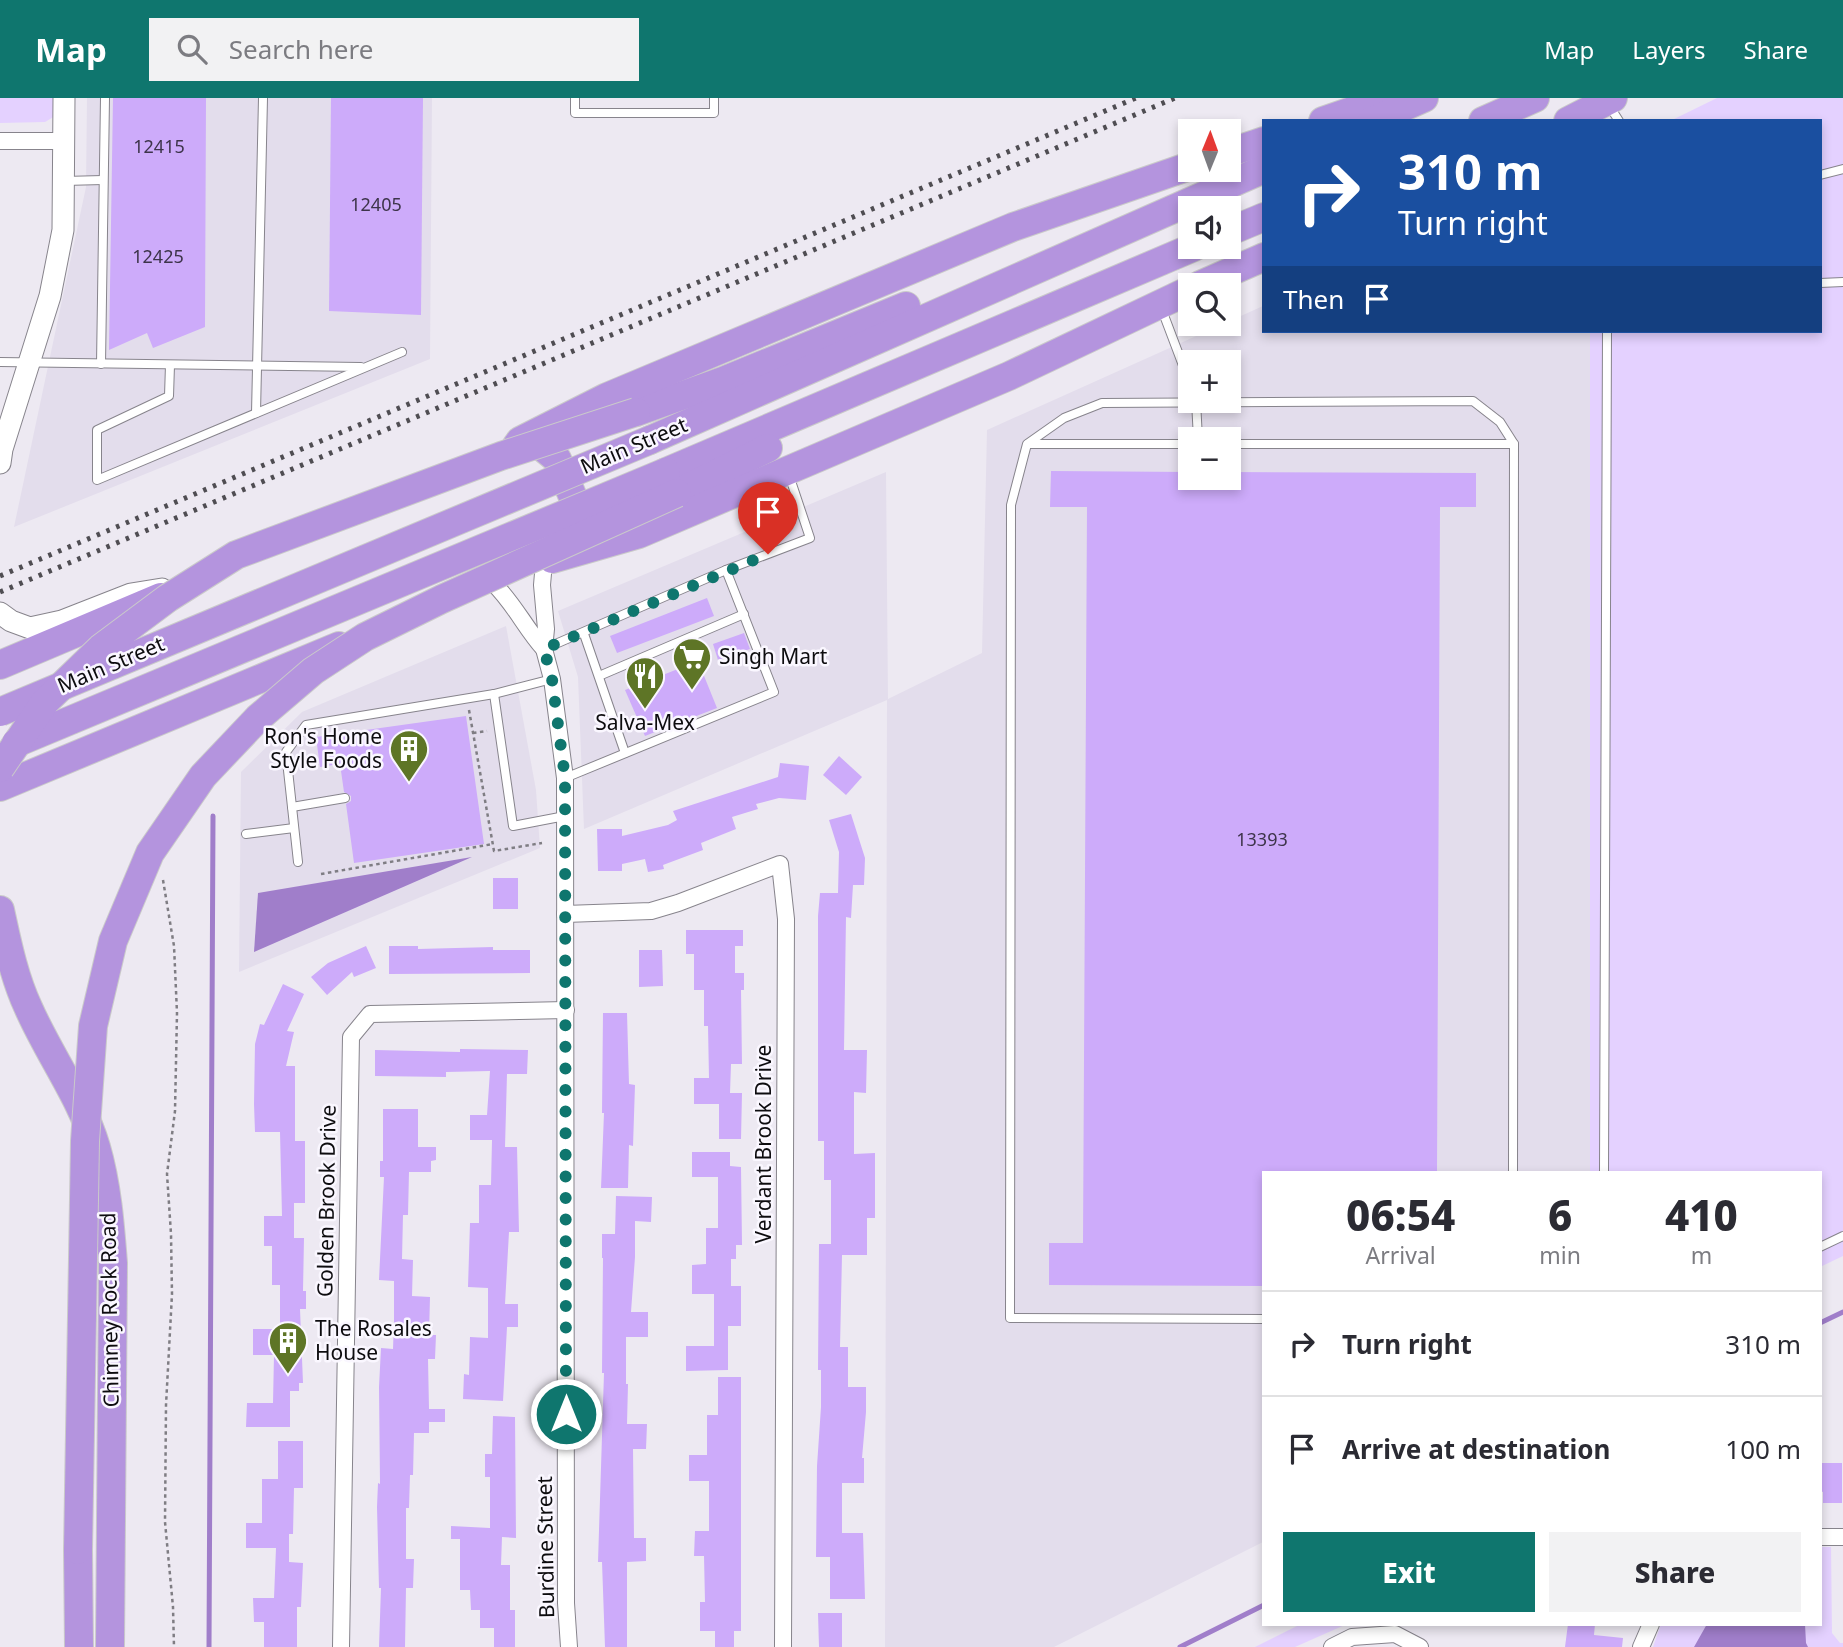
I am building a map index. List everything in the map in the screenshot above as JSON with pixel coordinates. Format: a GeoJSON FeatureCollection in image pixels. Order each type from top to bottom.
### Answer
{"type":"FeatureCollection","features":[{"type":"Feature","properties":{"kind":"highway"},"geometry":{"type":"LineString","coordinates":[[1329,119],[1389,98]]}},
{"type":"Feature","properties":{"kind":"highway"},"geometry":{"type":"LineString","coordinates":[[1377,119],[1424,98]]}},
{"type":"Feature","properties":{"kind":"highway"},"geometry":{"type":"LineString","coordinates":[[1488,119],[1535,98]]}},
{"type":"Feature","properties":{"kind":"highway"},"geometry":{"type":"LineString","coordinates":[[1574,119],[1613,107]]}},
{"type":"Feature","properties":{"kind":"highway"},"geometry":{"type":"LineString","coordinates":[[1241,149],[1262,142]]}},
{"type":"Feature","properties":{"kind":"highway"},"geometry":{"type":"LineString","coordinates":[[0,665],[475,463],[607,397],[1013,226],[1178,170]]}},
{"type":"Feature","properties":{"kind":"highway","name":"Main Street"},"geometry":{"type":"LineString","coordinates":[[0,712],[650,440],[1262,170]]}},
{"type":"Feature","properties":{"kind":"highway"},"geometry":{"type":"LineString","coordinates":[[0,768],[45,702],[102,648],[167,598],[236,555],[501,456],[723,381],[1198,183],[1227,185]]}},
{"type":"Feature","properties":{"kind":"highway"},"geometry":{"type":"LineString","coordinates":[[1241,227],[1262,218]]}},
{"type":"Feature","properties":{"kind":"highway","name":"Main Street"},"geometry":{"type":"LineString","coordinates":[[0,750],[672,482],[1178,254]]}},
{"type":"Feature","properties":{"kind":"highway"},"geometry":{"type":"LineString","coordinates":[[1227,273],[1262,258]]}},
{"type":"Feature","properties":{"kind":"highway"},"geometry":{"type":"LineString","coordinates":[[0,787],[548,561],[639,534],[1009,376],[1178,296]]}},
{"type":"Feature","properties":{"kind":"highway"},"geometry":{"type":"LineString","coordinates":[[507,447],[526,443],[541,446],[557,459],[580,514],[580,531],[572,546],[548,561]]}},
{"type":"Feature","properties":{"kind":"highway"},"geometry":{"type":"LineString","coordinates":[[79,1647],[78,1550],[85,1142],[93,1026],[113,941],[150,853],[202,776],[258,718],[313,671],[365,637],[672,482]]}},
{"type":"Feature","properties":{"kind":"highway"},"geometry":{"type":"LineString","coordinates":[[109,619],[93,645],[91,666],[94,686],[103,701],[127,718],[148,725]]}},
{"type":"Feature","properties":{"kind":"highway","name":"Chimney Rock Road"},"geometry":{"type":"LineString","coordinates":[[0,910],[7,945],[28,1006],[72,1089],[96,1146],[109,1205],[113,1263],[110,1647]]}},
{"type":"Feature","properties":{"kind":"highway"},"geometry":{"type":"LineString","coordinates":[[0,988],[12,992],[28,1006]]}},
{"type":"Feature","properties":{"kind":"main road"},"geometry":{"type":"LineString","coordinates":[[0,463],[50,296],[63,230],[64,98]]}},
{"type":"Feature","properties":{"kind":"main road"},"geometry":{"type":"LineString","coordinates":[[0,613],[11,621],[30,628],[62,621],[131,594],[188,585]]}},
{"type":"Feature","properties":{"kind":"street"},"geometry":{"type":"LineString","coordinates":[[0,141],[64,141]]}},
{"type":"Feature","properties":{"kind":"street","name":"Burdine Street"},"geometry":{"type":"LineString","coordinates":[[548,561],[542,585],[547,629],[544,649],[552,679],[565,778],[566,1602],[569,1647]]}},
{"type":"Feature","properties":{"kind":"street","name":"Burdine Street"},"geometry":{"type":"LineString","coordinates":[[493,583],[508,597],[531,635],[544,649]]}},
{"type":"Feature","properties":{"kind":"street","name":"Verdant Brook Drive"},"geometry":{"type":"LineString","coordinates":[[565,914],[651,911],[780,864],[786,919],[783,1647]]}},
{"type":"Feature","properties":{"kind":"street","name":"Golden Brook Drive"},"geometry":{"type":"LineString","coordinates":[[341,1647],[351,1037],[370,1014],[566,1010]]}},
{"type":"Feature","properties":{"kind":"street"},"geometry":{"type":"LineString","coordinates":[[1822,1537],[1843,1537]]}},
{"type":"Feature","properties":{"kind":"street"},"geometry":{"type":"LineString","coordinates":[[1642,1647],[1650,1626]]}},
{"type":"Feature","properties":{"kind":"street"},"geometry":{"type":"LineString","coordinates":[[1332,1647],[1352,1637],[1395,1634],[1420,1647]]}},
{"type":"Feature","properties":{"kind":"lane"},"geometry":{"type":"LineString","coordinates":[[102,364],[105,98]]}},
{"type":"Feature","properties":{"kind":"lane"},"geometry":{"type":"LineString","coordinates":[[256,413],[262,98]]}},
{"type":"Feature","properties":{"kind":"lane"},"geometry":{"type":"LineString","coordinates":[[575,98],[575,113],[714,113],[714,98]]}},
{"type":"Feature","properties":{"kind":"lane"},"geometry":{"type":"LineString","coordinates":[[1822,174],[1843,169]]}},
{"type":"Feature","properties":{"kind":"lane"},"geometry":{"type":"LineString","coordinates":[[64,181],[103,180]]}},
{"type":"Feature","properties":{"kind":"lane"},"geometry":{"type":"LineString","coordinates":[[1822,283],[1843,282]]}},
{"type":"Feature","properties":{"kind":"lane"},"geometry":{"type":"LineString","coordinates":[[1160,304],[1178,352]]}},
{"type":"Feature","properties":{"kind":"lane"},"geometry":{"type":"LineString","coordinates":[[1604,1171],[1607,333]]}},
{"type":"Feature","properties":{"kind":"lane"},"geometry":{"type":"LineString","coordinates":[[170,365],[169,396],[97,430],[97,480],[402,352]]}},
{"type":"Feature","properties":{"kind":"lane"},"geometry":{"type":"LineString","coordinates":[[0,362],[367,367]]}},
{"type":"Feature","properties":{"kind":"lane"},"geometry":{"type":"LineString","coordinates":[[1241,402],[1473,401],[1500,422],[1514,444],[1513,1171]]}},
{"type":"Feature","properties":{"kind":"lane"},"geometry":{"type":"LineString","coordinates":[[1178,402],[1102,403],[1064,418],[1027,444],[1011,505],[1010,1318],[1262,1319]]}},
{"type":"Feature","properties":{"kind":"lane"},"geometry":{"type":"LineString","coordinates":[[1027,444],[1178,444]]}},
{"type":"Feature","properties":{"kind":"lane"},"geometry":{"type":"LineString","coordinates":[[1241,444],[1514,444]]}},
{"type":"Feature","properties":{"kind":"lane"},"geometry":{"type":"LineString","coordinates":[[544,649],[584,634],[726,570],[810,538],[788,470]]}},
{"type":"Feature","properties":{"kind":"lane"},"geometry":{"type":"LineString","coordinates":[[565,778],[774,692],[726,570]]}},
{"type":"Feature","properties":{"kind":"lane"},"geometry":{"type":"LineString","coordinates":[[599,676],[744,614]]}},
{"type":"Feature","properties":{"kind":"lane"},"geometry":{"type":"LineString","coordinates":[[584,634],[625,753]]}},
{"type":"Feature","properties":{"kind":"lane"},"geometry":{"type":"LineString","coordinates":[[298,863],[286,752],[306,724],[494,694],[552,679]]}},
{"type":"Feature","properties":{"kind":"lane"},"geometry":{"type":"LineString","coordinates":[[494,694],[513,826],[565,816]]}},
{"type":"Feature","properties":{"kind":"lane"},"geometry":{"type":"LineString","coordinates":[[292,807],[345,798]]}},
{"type":"Feature","properties":{"kind":"lane"},"geometry":{"type":"LineString","coordinates":[[246,834],[294,828]]}},
{"type":"Feature","properties":{"kind":"lane"},"geometry":{"type":"LineString","coordinates":[[1822,1246],[1843,1236]]}},
{"type":"Feature","properties":{"kind":"path"},"geometry":{"type":"LineString","coordinates":[[469,709],[469,723],[494,852],[542,843]]}},
{"type":"Feature","properties":{"kind":"path"},"geometry":{"type":"LineString","coordinates":[[473,733],[489,731]]}},
{"type":"Feature","properties":{"kind":"path"},"geometry":{"type":"LineString","coordinates":[[321,874],[492,844]]}},
{"type":"Feature","properties":{"kind":"path"},"geometry":{"type":"LineString","coordinates":[[163,880],[174,946],[177,1013],[175,1111],[167,1174],[172,1234],[172,1294],[166,1405],[165,1522],[174,1647]]}},
{"type":"Feature","properties":{"kind":"shaded area"},"geometry":{"type":"Polygon","coordinates":[[[0,98],[56,98],[55,116],[45,122],[0,123],[0,98]]]}},
{"type":"Feature","properties":{"kind":"shaded area"},"geometry":{"type":"Polygon","coordinates":[[[87,98],[432,98],[430,359],[14,527],[86,187],[87,98]]]}},
{"type":"Feature","properties":{"kind":"shaded area"},"geometry":{"type":"Polygon","coordinates":[[[1717,98],[1843,98],[1843,1256],[1822,1266],[1822,1171],[1590,1171],[1590,333],[1822,333],[1822,119],[1674,119],[1717,98]]]}},
{"type":"Feature","properties":{"kind":"shaded area"},"geometry":{"type":"Polygon","coordinates":[[[1262,306],[1262,333],[1590,333],[1590,1171],[1262,1171],[1262,1543],[1054,1647],[885,1647],[887,700],[584,829],[578,677],[558,611],[886,472],[888,699],[982,653],[987,430],[1196,336],[1241,336],[1241,316],[1262,306]]]}},
{"type":"Feature","properties":{"kind":"shaded area"},"geometry":{"type":"Polygon","coordinates":[[[506,626],[536,790],[540,848],[239,972],[241,772],[302,712],[506,626]]]}},
{"type":"Feature","properties":{"kind":"shaded area"},"geometry":{"type":"Polygon","coordinates":[[[472,857],[254,952],[258,893],[472,857]]]}},
{"type":"Feature","properties":{"kind":"shaded area"},"geometry":{"type":"Polygon","coordinates":[[[1822,1547],[1831,1547],[1832,1633],[1843,1643],[1843,1647],[1653,1647],[1660,1626],[1822,1626],[1822,1547]]]}},
{"type":"Feature","properties":{"kind":"shaded area"},"geometry":{"type":"Polygon","coordinates":[[[1297,1626],[1342,1626],[1295,1647],[1255,1647],[1297,1626]]]}},
{"type":"Feature","properties":{"kind":"shaded area"},"geometry":{"type":"Polygon","coordinates":[[[1706,1626],[1805,1626],[1808,1647],[1694,1647],[1706,1626]]]}},
{"type":"Feature","properties":{"kind":"building"},"geometry":{"type":"Polygon","coordinates":[[[113,98],[206,98],[205,327],[153,348],[147,333],[109,350],[113,98]]]}},
{"type":"Feature","properties":{"kind":"building"},"geometry":{"type":"Polygon","coordinates":[[[331,98],[423,98],[421,315],[329,311],[331,98]]]}},
{"type":"Feature","properties":{"kind":"building"},"geometry":{"type":"Polygon","coordinates":[[[1051,471],[1178,472],[1178,490],[1241,490],[1241,472],[1476,473],[1476,507],[1440,507],[1437,1171],[1262,1171],[1262,1286],[1049,1285],[1049,1243],[1083,1243],[1087,507],[1050,507],[1051,471]]]}},
{"type":"Feature","properties":{"kind":"building"},"geometry":{"type":"Polygon","coordinates":[[[707,598],[714,616],[617,653],[610,636],[707,598]]]}},
{"type":"Feature","properties":{"kind":"building"},"geometry":{"type":"Polygon","coordinates":[[[744,633],[750,649],[718,660],[713,644],[744,633]]]}},
{"type":"Feature","properties":{"kind":"building"},"geometry":{"type":"Polygon","coordinates":[[[698,661],[717,708],[645,736],[625,690],[698,661]]]}},
{"type":"Feature","properties":{"kind":"building","name":"Ron's Home Style Foods"},"geometry":{"type":"Polygon","coordinates":[[[466,716],[484,844],[354,863],[346,804],[351,801],[351,796],[344,792],[340,764],[320,767],[316,737],[466,716]]]}},
{"type":"Feature","properties":{"kind":"building"},"geometry":{"type":"Polygon","coordinates":[[[839,756],[862,777],[846,795],[823,775],[839,756]]]}},
{"type":"Feature","properties":{"kind":"building"},"geometry":{"type":"Polygon","coordinates":[[[780,763],[809,766],[806,800],[779,798],[756,804],[758,809],[732,817],[736,829],[701,843],[703,850],[663,865],[664,869],[648,872],[645,859],[622,864],[622,871],[598,871],[597,829],[622,829],[622,836],[668,825],[677,820],[673,811],[778,777],[780,763]]]}},
{"type":"Feature","properties":{"kind":"building"},"geometry":{"type":"Polygon","coordinates":[[[851,814],[865,858],[864,885],[853,885],[851,918],[846,917],[844,1050],[867,1050],[866,1093],[854,1092],[854,1154],[875,1153],[875,1218],[867,1218],[867,1255],[842,1255],[840,1347],[848,1347],[848,1387],[866,1387],[866,1412],[862,1458],[864,1483],[842,1483],[842,1533],[863,1533],[865,1599],[830,1599],[830,1557],[816,1557],[821,1407],[821,1370],[818,1370],[819,1244],[831,1244],[831,1180],[824,1180],[824,1141],[818,1141],[818,916],[820,893],[838,893],[839,852],[829,820],[851,814]]]}},
{"type":"Feature","properties":{"kind":"building"},"geometry":{"type":"Polygon","coordinates":[[[493,878],[518,878],[518,909],[493,909],[493,878]]]}},
{"type":"Feature","properties":{"kind":"building"},"geometry":{"type":"Polygon","coordinates":[[[686,930],[743,930],[743,946],[735,946],[735,973],[744,973],[744,990],[741,990],[742,1064],[731,1064],[730,1093],[742,1093],[741,1139],[719,1139],[719,1104],[694,1104],[694,1078],[709,1078],[708,1026],[704,1026],[704,990],[694,990],[694,954],[686,954],[686,930]]]}},
{"type":"Feature","properties":{"kind":"building"},"geometry":{"type":"Polygon","coordinates":[[[366,946],[376,968],[354,977],[352,972],[327,995],[311,977],[328,963],[366,946]]]}},
{"type":"Feature","properties":{"kind":"building"},"geometry":{"type":"Polygon","coordinates":[[[389,946],[418,946],[418,949],[493,947],[493,950],[530,950],[530,973],[389,974],[389,946]]]}},
{"type":"Feature","properties":{"kind":"building"},"geometry":{"type":"Polygon","coordinates":[[[639,950],[662,950],[663,986],[639,987],[639,950]]]}},
{"type":"Feature","properties":{"kind":"building"},"geometry":{"type":"Polygon","coordinates":[[[283,984],[304,994],[287,1031],[294,1032],[286,1066],[295,1066],[295,1141],[305,1141],[305,1203],[294,1203],[294,1238],[304,1238],[303,1291],[306,1291],[306,1309],[300,1309],[303,1383],[299,1383],[299,1391],[290,1391],[290,1427],[246,1427],[247,1403],[273,1403],[274,1355],[253,1355],[253,1329],[280,1329],[280,1285],[272,1285],[272,1246],[264,1246],[264,1216],[282,1216],[280,1132],[255,1132],[254,1104],[255,1044],[260,1024],[264,1025],[283,984]]]}},
{"type":"Feature","properties":{"kind":"building"},"geometry":{"type":"Polygon","coordinates":[[[603,1013],[627,1013],[629,1084],[635,1085],[633,1146],[629,1145],[628,1188],[601,1188],[604,1113],[603,1013]]]}},
{"type":"Feature","properties":{"kind":"building"},"geometry":{"type":"Polygon","coordinates":[[[460,1049],[528,1050],[527,1074],[507,1074],[505,1147],[517,1147],[519,1232],[509,1232],[505,1304],[518,1304],[518,1327],[507,1327],[503,1401],[463,1399],[464,1374],[469,1375],[470,1337],[488,1338],[488,1288],[468,1287],[470,1223],[479,1223],[479,1185],[491,1185],[492,1140],[470,1140],[470,1115],[487,1115],[490,1071],[446,1072],[446,1077],[375,1076],[375,1050],[460,1052],[460,1049]]]}},
{"type":"Feature","properties":{"kind":"building"},"geometry":{"type":"Polygon","coordinates":[[[383,1109],[418,1109],[418,1147],[436,1147],[436,1160],[431,1161],[431,1172],[409,1172],[408,1215],[403,1215],[402,1259],[413,1260],[412,1296],[430,1297],[429,1335],[436,1335],[435,1359],[428,1359],[429,1409],[445,1409],[445,1422],[429,1422],[429,1433],[414,1433],[413,1475],[410,1475],[409,1508],[406,1508],[406,1559],[414,1559],[413,1588],[406,1588],[405,1647],[379,1647],[379,1387],[381,1348],[393,1349],[394,1321],[394,1281],[379,1280],[384,1177],[380,1177],[380,1161],[383,1161],[383,1109]]]}},
{"type":"Feature","properties":{"kind":"building"},"geometry":{"type":"Polygon","coordinates":[[[692,1152],[730,1152],[730,1166],[741,1167],[742,1245],[736,1245],[736,1259],[731,1259],[731,1286],[741,1286],[741,1326],[728,1326],[728,1370],[686,1371],[686,1346],[714,1346],[714,1294],[692,1294],[692,1265],[706,1264],[706,1228],[718,1228],[718,1177],[692,1177],[692,1152]]]}},
{"type":"Feature","properties":{"kind":"building"},"geometry":{"type":"Polygon","coordinates":[[[616,1196],[652,1197],[651,1222],[635,1221],[631,1312],[648,1312],[648,1337],[626,1337],[627,1424],[647,1424],[646,1449],[633,1449],[634,1538],[646,1538],[646,1561],[627,1562],[627,1647],[605,1647],[602,1562],[598,1562],[604,1373],[602,1234],[615,1234],[616,1196]]]}},
{"type":"Feature","properties":{"kind":"building"},"geometry":{"type":"Polygon","coordinates":[[[718,1377],[741,1377],[741,1631],[734,1631],[734,1647],[715,1647],[715,1631],[700,1631],[700,1602],[705,1602],[704,1556],[694,1556],[695,1531],[709,1531],[709,1481],[689,1481],[689,1455],[707,1455],[707,1415],[718,1415],[718,1377]]]}},
{"type":"Feature","properties":{"kind":"building"},"geometry":{"type":"Polygon","coordinates":[[[493,1416],[515,1417],[516,1538],[502,1537],[501,1565],[510,1565],[510,1610],[515,1610],[515,1647],[494,1647],[494,1628],[480,1628],[480,1610],[471,1610],[470,1590],[460,1590],[460,1539],[451,1539],[451,1526],[490,1528],[490,1477],[485,1477],[485,1454],[492,1454],[493,1416]]]}},
{"type":"Feature","properties":{"kind":"building"},"geometry":{"type":"Polygon","coordinates":[[[278,1441],[303,1441],[303,1488],[294,1488],[293,1534],[289,1534],[289,1562],[303,1563],[301,1607],[297,1607],[297,1647],[264,1647],[264,1622],[254,1622],[253,1598],[274,1598],[276,1548],[246,1548],[246,1523],[262,1523],[262,1479],[278,1479],[278,1441]]]}},
{"type":"Feature","properties":{"kind":"building"},"geometry":{"type":"Polygon","coordinates":[[[1822,1463],[1842,1463],[1842,1503],[1823,1503],[1822,1463]]]}},
{"type":"Feature","properties":{"kind":"building"},"geometry":{"type":"Polygon","coordinates":[[[818,1613],[842,1613],[842,1647],[819,1647],[818,1613]]]}},
{"type":"Feature","properties":{"kind":"building"},"geometry":{"type":"Polygon","coordinates":[[[1568,1626],[1595,1626],[1594,1635],[1623,1638],[1622,1647],[1565,1647],[1568,1626]]]}},
{"type":"Feature","properties":{"kind":"waterway"},"geometry":{"type":"LineString","coordinates":[[209,1647],[213,816]]}},
{"type":"Feature","properties":{"kind":"waterway"},"geometry":{"type":"LineString","coordinates":[[1822,1322],[1843,1312]]}},
{"type":"Feature","properties":{"kind":"waterway"},"geometry":{"type":"LineString","coordinates":[[1180,1647],[1262,1606]]}},
{"type":"Feature","properties":{"kind":"railway"},"geometry":{"type":"LineString","coordinates":[[0,576],[1136,98]]}},
{"type":"Feature","properties":{"kind":"railway"},"geometry":{"type":"LineString","coordinates":[[0,592],[1175,98]]}},
{"type":"Feature","properties":{"kind":"place","name":"Singh Mart"},"geometry":{"type":"Point","coordinates":[692,691]}},
{"type":"Feature","properties":{"kind":"place","name":"Salva-Mex"},"geometry":{"type":"Point","coordinates":[645,710]}},
{"type":"Feature","properties":{"kind":"place","name":"Ron's Home Style Foods"},"geometry":{"type":"Point","coordinates":[409,783]}},
{"type":"Feature","properties":{"kind":"place","name":"The Rosales House"},"geometry":{"type":"Point","coordinates":[288,1375]}},
{"type":"Feature","properties":{"kind":"route"},"geometry":{"type":"LineString","coordinates":[[566,1414],[565,778],[552,679],[544,649],[768,554]]}}]}
